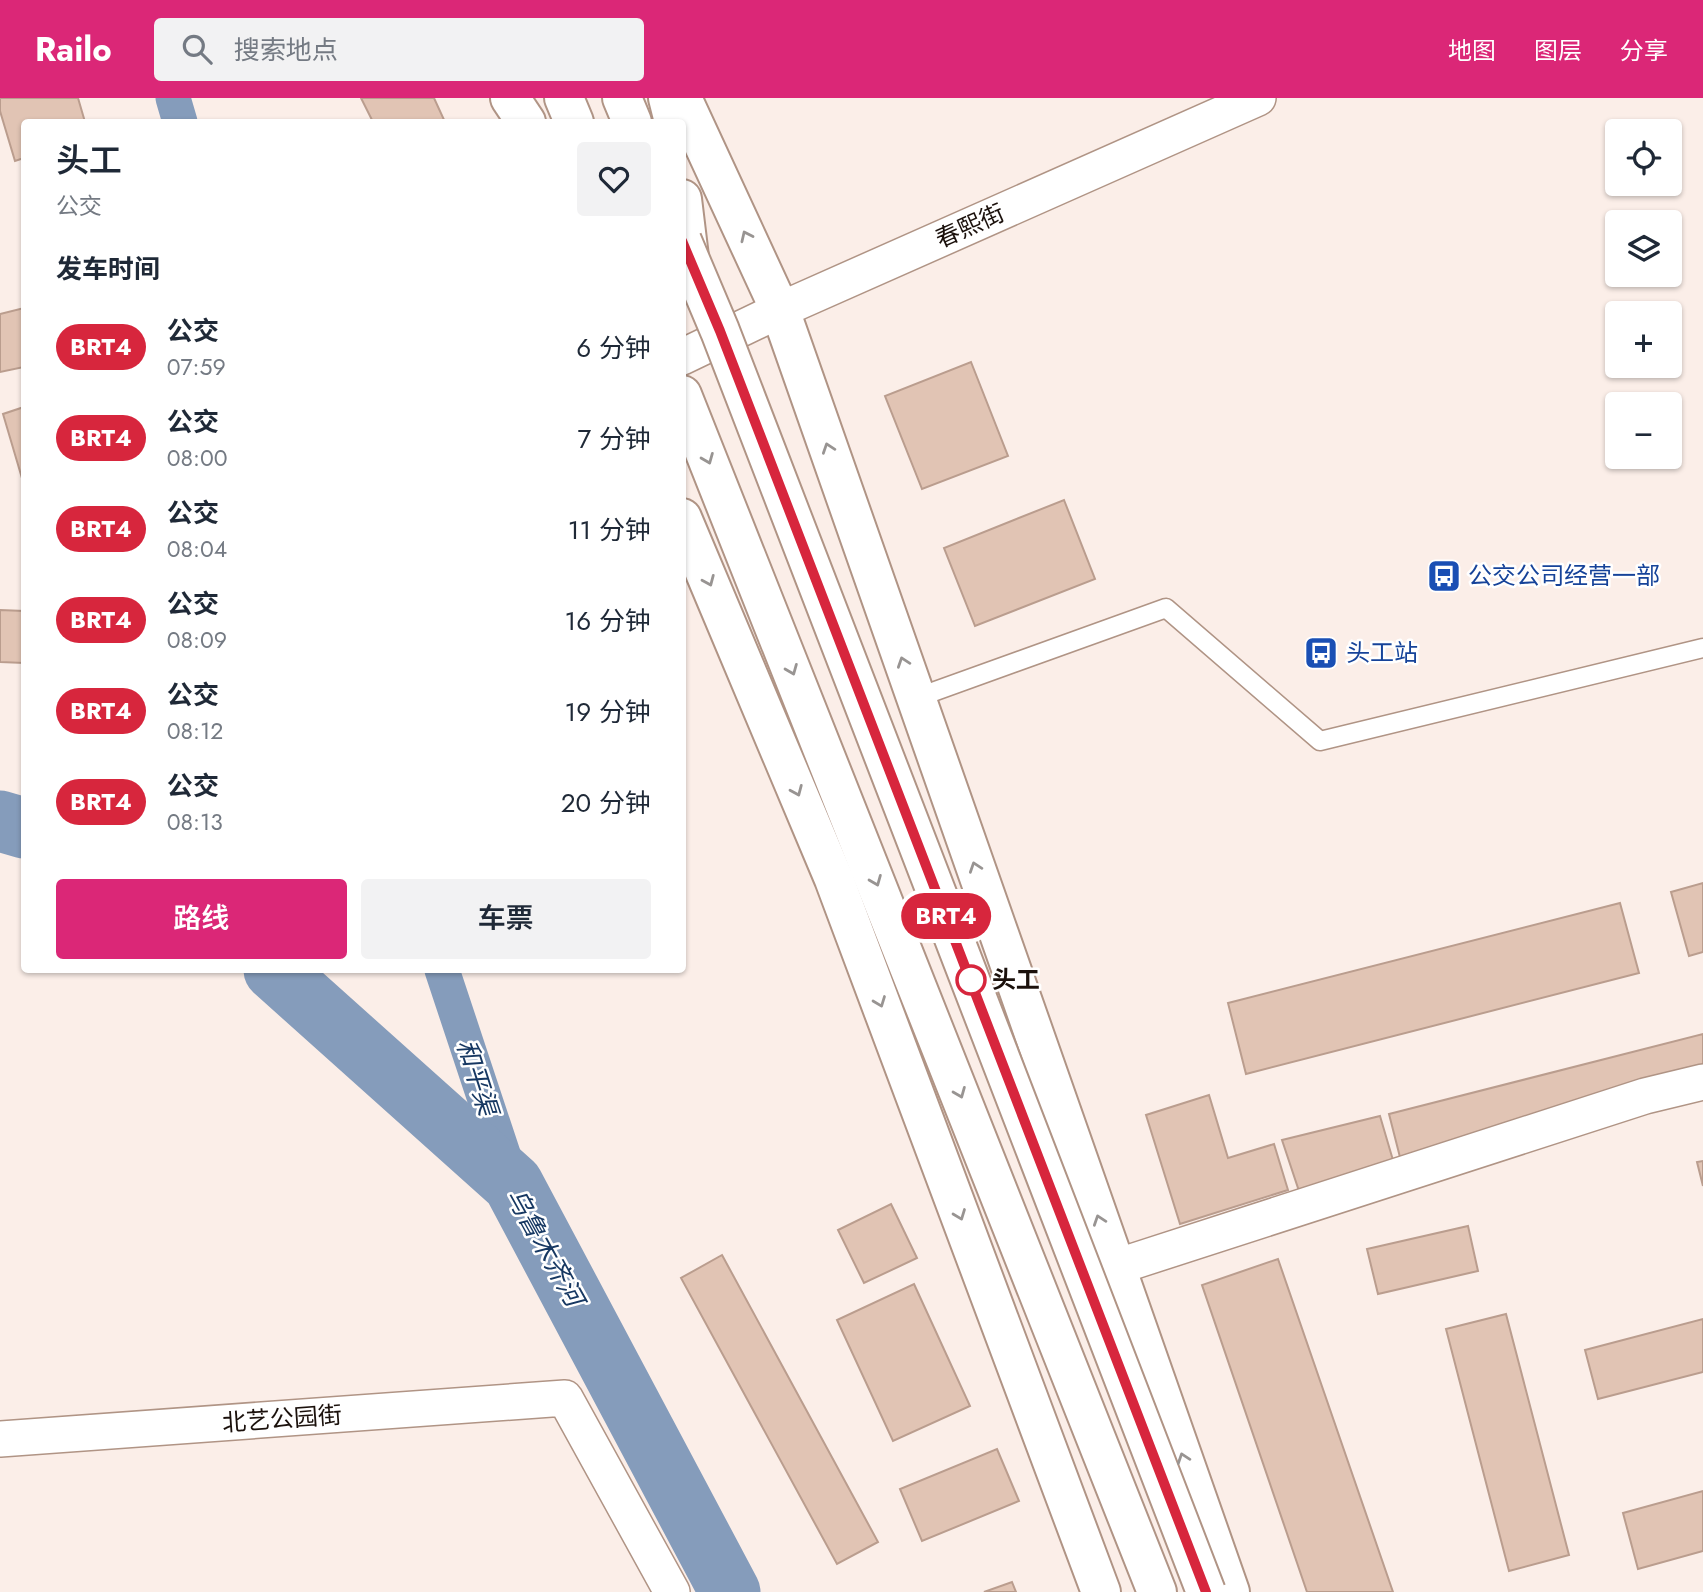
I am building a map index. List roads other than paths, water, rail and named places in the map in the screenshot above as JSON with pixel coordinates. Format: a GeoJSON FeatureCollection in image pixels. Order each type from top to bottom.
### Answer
{"type":"FeatureCollection","features":[{"type":"Feature","properties":{"kind":"main road"},"geometry":{"type":"LineString","coordinates":[[508,98],[515,119]]}},
{"type":"Feature","properties":{"kind":"main road"},"geometry":{"type":"LineString","coordinates":[[508,98],[524,119]]}},
{"type":"Feature","properties":{"kind":"main road"},"geometry":{"type":"LineString","coordinates":[[564,98],[573,119]]}},
{"type":"Feature","properties":{"kind":"main road"},"geometry":{"type":"LineString","coordinates":[[622,98],[631,119]]}},
{"type":"Feature","properties":{"kind":"main road"},"geometry":{"type":"LineString","coordinates":[[668,98],[673,119]]}},
{"type":"Feature","properties":{"kind":"main road"},"geometry":{"type":"LineString","coordinates":[[682,98],[780,310],[1230,1592]]}},
{"type":"Feature","properties":{"kind":"main road"},"geometry":{"type":"LineString","coordinates":[[686,249],[726,344],[1206,1592]]}},
{"type":"Feature","properties":{"kind":"main road"},"geometry":{"type":"LineString","coordinates":[[686,405],[1157,1592]]}},
{"type":"Feature","properties":{"kind":"main road"},"geometry":{"type":"LineString","coordinates":[[686,528],[834,879],[1101,1592]]}},
{"type":"Feature","properties":{"kind":"street","name":"春熙街"},"geometry":{"type":"LineString","coordinates":[[686,355],[780,310],[1258,98]]}},
{"type":"Feature","properties":{"kind":"street"},"geometry":{"type":"LineString","coordinates":[[1116,1267],[1645,1096],[1703,1082]]}},
{"type":"Feature","properties":{"kind":"street","name":"北艺公园街"},"geometry":{"type":"LineString","coordinates":[[0,1439],[565,1398],[671,1592]]}},
{"type":"Feature","properties":{"kind":"lane"},"geometry":{"type":"LineString","coordinates":[[916,698],[1166,608],[1320,741],[1703,648]]}},
{"type":"Feature","properties":{"kind":"waterway","name":"和平渠"},"geometry":{"type":"LineString","coordinates":[[173,98],[179,119]]}},
{"type":"Feature","properties":{"kind":"waterway","name":"乌鲁木齐河"},"geometry":{"type":"LineString","coordinates":[[0,821],[21,827]]}},
{"type":"Feature","properties":{"kind":"waterway","name":"乌鲁木齐河"},"geometry":{"type":"LineString","coordinates":[[277,973],[513,1184],[730,1592]]}},
{"type":"Feature","properties":{"kind":"waterway","name":"和平渠"},"geometry":{"type":"LineString","coordinates":[[443,973],[513,1184]]}},
{"type":"Feature","properties":{"kind":"place","name":"公交公司经营一部"},"geometry":{"type":"Point","coordinates":[1444,576]}},
{"type":"Feature","properties":{"kind":"place","name":"头工站"},"geometry":{"type":"Point","coordinates":[1321,653]}},
{"type":"Feature","properties":{"kind":"place","name":"头工"},"geometry":{"type":"Point","coordinates":[971,980]}}]}
